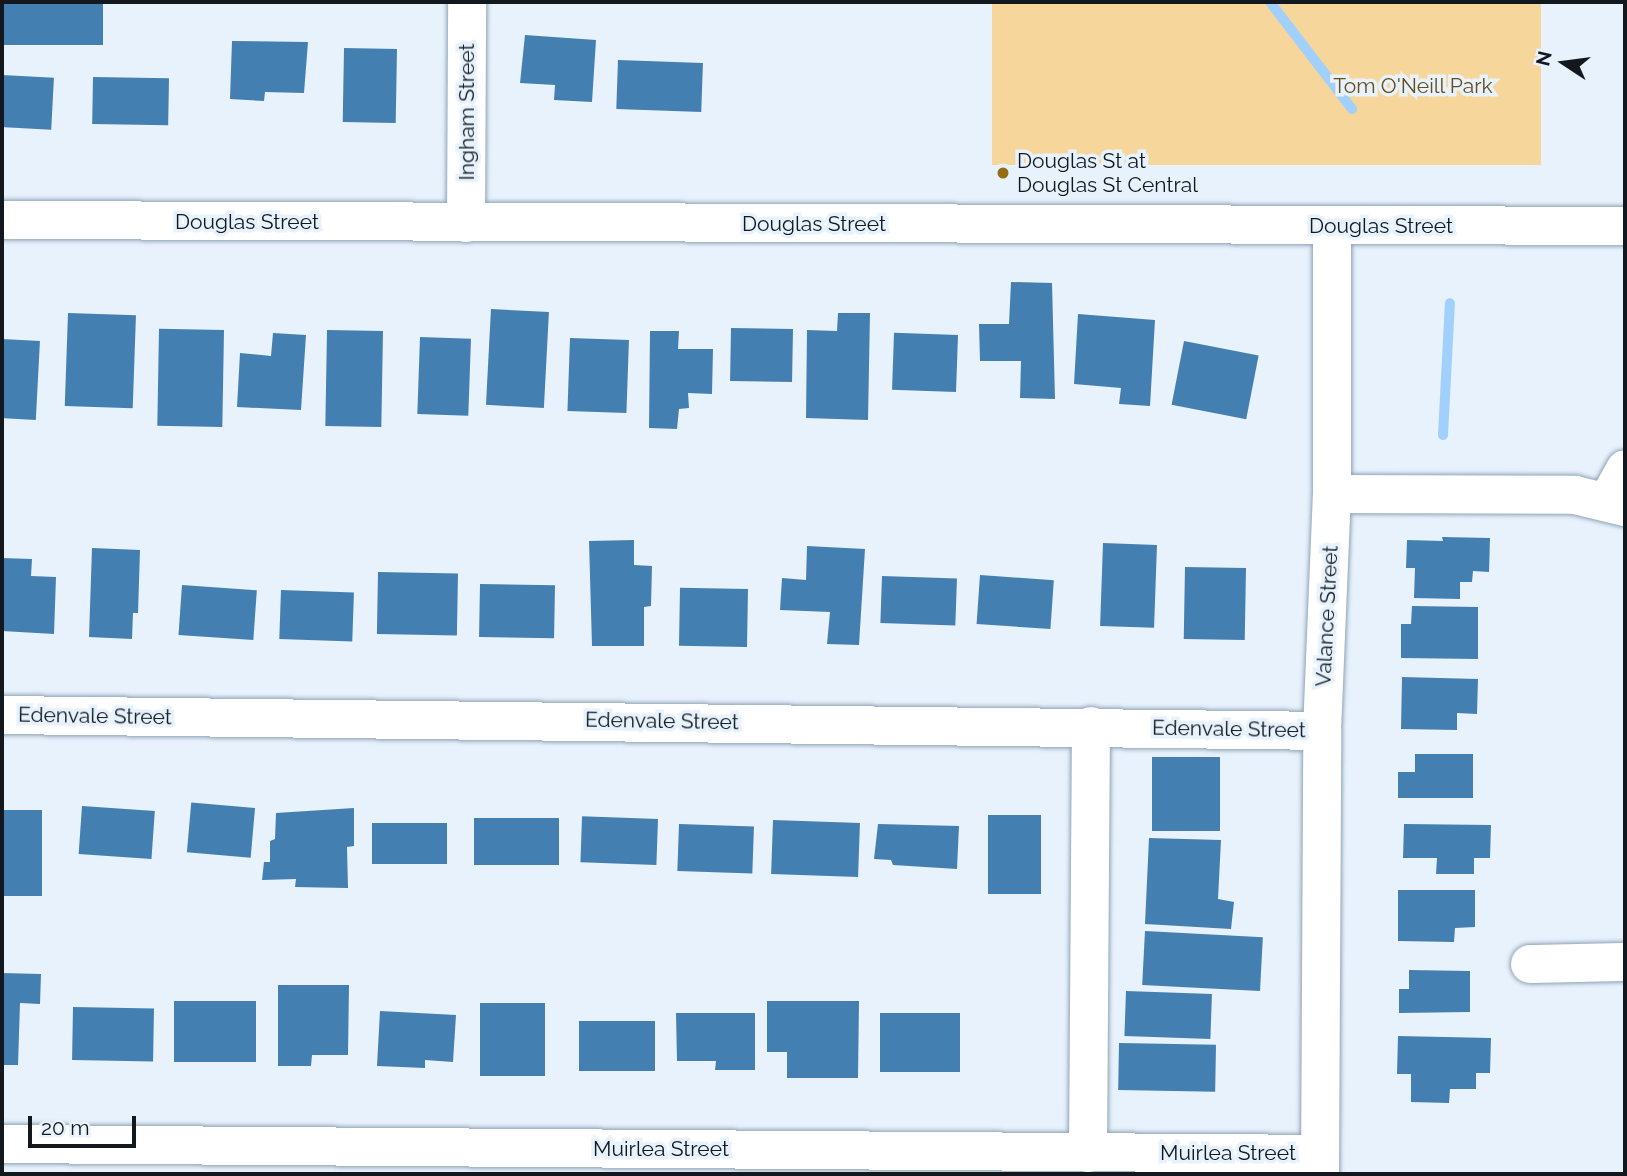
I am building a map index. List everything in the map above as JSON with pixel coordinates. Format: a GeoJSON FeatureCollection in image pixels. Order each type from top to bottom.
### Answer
{"type":"FeatureCollection","features":[{"type":"Feature","properties":{"kind":"street","name":"Ingham Street"},"geometry":{"type":"LineString","coordinates":[[466,223],[467,2]]}},
{"type":"Feature","properties":{"kind":"street","name":"Douglas Street"},"geometry":{"type":"LineString","coordinates":[[2,220],[1625,226]]}},
{"type":"Feature","properties":{"kind":"street","name":"Valance Street"},"geometry":{"type":"LineString","coordinates":[[1320,1164],[1322,731],[1332,494],[1332,226]]}},
{"type":"Feature","properties":{"kind":"street"},"geometry":{"type":"LineString","coordinates":[[1332,494],[1575,495],[1620,492]]}},
{"type":"Feature","properties":{"kind":"street","name":"Edenvale Street"},"geometry":{"type":"LineString","coordinates":[[2,715],[1091,726],[1322,731]]}},
{"type":"Feature","properties":{"kind":"street"},"geometry":{"type":"LineString","coordinates":[[1088,1153],[1091,726]]}},
{"type":"Feature","properties":{"kind":"street"},"geometry":{"type":"LineString","coordinates":[[1530,964],[1625,962]]}},
{"type":"Feature","properties":{"kind":"street","name":"Muirlea Street"},"geometry":{"type":"LineString","coordinates":[[2,1144],[1088,1153],[1320,1164]]}},
{"type":"Feature","properties":{"kind":"green space","name":"Tom O'Neill Park"},"geometry":{"type":"Polygon","coordinates":[[[992,2],[1541,2],[1541,165],[992,165],[992,2]]]}},
{"type":"Feature","properties":{"kind":"building"},"geometry":{"type":"Polygon","coordinates":[[[2,2],[103,2],[103,45],[2,45],[2,2]]]}},
{"type":"Feature","properties":{"kind":"building"},"geometry":{"type":"Polygon","coordinates":[[[525,35],[596,40],[592,102],[554,100],[555,85],[520,83],[525,35]]]}},
{"type":"Feature","properties":{"kind":"building"},"geometry":{"type":"Polygon","coordinates":[[[232,41],[308,42],[304,93],[265,92],[264,101],[230,99],[232,41]]]}},
{"type":"Feature","properties":{"kind":"building"},"geometry":{"type":"Polygon","coordinates":[[[344,48],[397,49],[396,123],[343,122],[344,48]]]}},
{"type":"Feature","properties":{"kind":"building"},"geometry":{"type":"Polygon","coordinates":[[[618,60],[703,63],[701,112],[616,109],[618,60]]]}},
{"type":"Feature","properties":{"kind":"building"},"geometry":{"type":"Polygon","coordinates":[[[2,75],[54,78],[51,130],[2,127],[2,75]]]}},
{"type":"Feature","properties":{"kind":"building"},"geometry":{"type":"Polygon","coordinates":[[[93,77],[169,78],[168,125],[92,124],[93,77]]]}},
{"type":"Feature","properties":{"kind":"building"},"geometry":{"type":"Polygon","coordinates":[[[1011,282],[1052,283],[1055,399],[1020,398],[1021,361],[980,361],[979,324],[1009,324],[1011,282]]]}},
{"type":"Feature","properties":{"kind":"building"},"geometry":{"type":"Polygon","coordinates":[[[491,309],[549,312],[544,408],[486,405],[491,309]]]}},
{"type":"Feature","properties":{"kind":"building"},"geometry":{"type":"Polygon","coordinates":[[[68,313],[136,315],[133,408],[65,406],[68,313]]]}},
{"type":"Feature","properties":{"kind":"building"},"geometry":{"type":"Polygon","coordinates":[[[838,313],[870,313],[868,420],[806,418],[807,330],[837,331],[838,313]]]}},
{"type":"Feature","properties":{"kind":"building"},"geometry":{"type":"Polygon","coordinates":[[[1078,314],[1155,320],[1150,406],[1119,404],[1121,388],[1074,384],[1078,314]]]}},
{"type":"Feature","properties":{"kind":"building"},"geometry":{"type":"Polygon","coordinates":[[[731,328],[793,329],[792,382],[730,381],[731,328]]]}},
{"type":"Feature","properties":{"kind":"building"},"geometry":{"type":"Polygon","coordinates":[[[159,329],[224,330],[222,427],[157,426],[159,329]]]}},
{"type":"Feature","properties":{"kind":"building"},"geometry":{"type":"Polygon","coordinates":[[[327,330],[383,331],[381,427],[325,426],[327,330]]]}},
{"type":"Feature","properties":{"kind":"building"},"geometry":{"type":"Polygon","coordinates":[[[650,331],[679,331],[678,349],[713,349],[712,394],[688,393],[689,408],[679,409],[677,429],[649,428],[650,331]]]}},
{"type":"Feature","properties":{"kind":"building"},"geometry":{"type":"Polygon","coordinates":[[[273,333],[306,335],[301,410],[237,407],[240,353],[271,356],[273,333]]]}},
{"type":"Feature","properties":{"kind":"building"},"geometry":{"type":"Polygon","coordinates":[[[894,333],[958,335],[956,392],[892,390],[894,333]]]}},
{"type":"Feature","properties":{"kind":"building"},"geometry":{"type":"Polygon","coordinates":[[[420,337],[471,339],[468,416],[417,414],[420,337]]]}},
{"type":"Feature","properties":{"kind":"building"},"geometry":{"type":"Polygon","coordinates":[[[570,338],[629,340],[626,413],[567,411],[570,338]]]}},
{"type":"Feature","properties":{"kind":"building"},"geometry":{"type":"Polygon","coordinates":[[[2,339],[40,341],[36,420],[2,418],[2,339]]]}},
{"type":"Feature","properties":{"kind":"building"},"geometry":{"type":"Polygon","coordinates":[[[1184,341],[1259,356],[1246,419],[1172,405],[1184,341]]]}},
{"type":"Feature","properties":{"kind":"building"},"geometry":{"type":"Polygon","coordinates":[[[1442,537],[1490,538],[1489,572],[1473,571],[1472,582],[1460,582],[1460,599],[1414,598],[1415,568],[1406,568],[1407,540],[1443,541],[1442,537]]]}},
{"type":"Feature","properties":{"kind":"building"},"geometry":{"type":"Polygon","coordinates":[[[634,540],[634,565],[652,566],[651,606],[644,607],[644,646],[592,646],[589,541],[634,540]]]}},
{"type":"Feature","properties":{"kind":"building"},"geometry":{"type":"Polygon","coordinates":[[[1103,543],[1157,545],[1154,628],[1100,626],[1103,543]]]}},
{"type":"Feature","properties":{"kind":"building"},"geometry":{"type":"Polygon","coordinates":[[[807,546],[865,549],[859,645],[827,644],[830,612],[780,610],[782,578],[806,580],[807,546]]]}},
{"type":"Feature","properties":{"kind":"building"},"geometry":{"type":"Polygon","coordinates":[[[92,548],[140,550],[138,613],[133,613],[132,639],[89,637],[92,548]]]}},
{"type":"Feature","properties":{"kind":"building"},"geometry":{"type":"Polygon","coordinates":[[[2,558],[32,559],[31,576],[56,577],[54,634],[2,631],[2,558]]]}},
{"type":"Feature","properties":{"kind":"building"},"geometry":{"type":"Polygon","coordinates":[[[1185,567],[1246,568],[1245,640],[1184,639],[1185,567]]]}},
{"type":"Feature","properties":{"kind":"building"},"geometry":{"type":"Polygon","coordinates":[[[378,572],[458,573],[457,635],[377,634],[378,572]]]}},
{"type":"Feature","properties":{"kind":"building"},"geometry":{"type":"Polygon","coordinates":[[[980,575],[1054,580],[1050,629],[977,624],[980,575]]]}},
{"type":"Feature","properties":{"kind":"building"},"geometry":{"type":"Polygon","coordinates":[[[882,576],[957,579],[955,626],[880,623],[882,576]]]}},
{"type":"Feature","properties":{"kind":"building"},"geometry":{"type":"Polygon","coordinates":[[[480,584],[555,585],[554,638],[479,637],[480,584]]]}},
{"type":"Feature","properties":{"kind":"building"},"geometry":{"type":"Polygon","coordinates":[[[182,585],[257,590],[253,640],[179,635],[182,585]]]}},
{"type":"Feature","properties":{"kind":"building"},"geometry":{"type":"Polygon","coordinates":[[[680,588],[748,589],[747,647],[679,646],[680,588]]]}},
{"type":"Feature","properties":{"kind":"building"},"geometry":{"type":"Polygon","coordinates":[[[281,590],[354,593],[352,642],[279,639],[281,590]]]}},
{"type":"Feature","properties":{"kind":"building"},"geometry":{"type":"Polygon","coordinates":[[[1412,606],[1478,607],[1478,659],[1401,658],[1401,624],[1411,624],[1412,606]]]}},
{"type":"Feature","properties":{"kind":"building"},"geometry":{"type":"Polygon","coordinates":[[[1402,677],[1478,679],[1477,714],[1457,713],[1457,730],[1401,729],[1402,677]]]}},
{"type":"Feature","properties":{"kind":"building"},"geometry":{"type":"Polygon","coordinates":[[[1415,754],[1473,754],[1473,798],[1398,798],[1398,772],[1415,772],[1415,754]]]}},
{"type":"Feature","properties":{"kind":"building"},"geometry":{"type":"Polygon","coordinates":[[[1152,757],[1220,757],[1220,831],[1152,831],[1152,757]]]}},
{"type":"Feature","properties":{"kind":"building"},"geometry":{"type":"Polygon","coordinates":[[[191,802],[255,808],[251,858],[187,852],[191,802]]]}},
{"type":"Feature","properties":{"kind":"building"},"geometry":{"type":"Polygon","coordinates":[[[82,806],[155,811],[151,859],[79,854],[82,806]]]}},
{"type":"Feature","properties":{"kind":"building"},"geometry":{"type":"Polygon","coordinates":[[[354,808],[354,846],[347,847],[348,888],[295,887],[296,879],[262,880],[264,862],[270,862],[270,841],[275,839],[276,813],[354,808]]]}},
{"type":"Feature","properties":{"kind":"building"},"geometry":{"type":"Polygon","coordinates":[[[2,810],[42,810],[42,896],[2,896],[2,810]]]}},
{"type":"Feature","properties":{"kind":"building"},"geometry":{"type":"Polygon","coordinates":[[[988,815],[1041,815],[1041,894],[988,894],[988,815]]]}},
{"type":"Feature","properties":{"kind":"building"},"geometry":{"type":"Polygon","coordinates":[[[582,816],[658,819],[656,865],[580,862],[582,816]]]}},
{"type":"Feature","properties":{"kind":"building"},"geometry":{"type":"Polygon","coordinates":[[[474,818],[559,818],[559,865],[474,865],[474,818]]]}},
{"type":"Feature","properties":{"kind":"building"},"geometry":{"type":"Polygon","coordinates":[[[773,820],[860,823],[858,877],[771,874],[773,820]]]}},
{"type":"Feature","properties":{"kind":"building"},"geometry":{"type":"Polygon","coordinates":[[[372,823],[447,823],[447,864],[372,864],[372,823]]]}},
{"type":"Feature","properties":{"kind":"building"},"geometry":{"type":"Polygon","coordinates":[[[679,824],[754,827],[752,874],[677,871],[679,824]]]}},
{"type":"Feature","properties":{"kind":"building"},"geometry":{"type":"Polygon","coordinates":[[[878,824],[959,826],[957,869],[893,865],[891,860],[874,859],[878,824]]]}},
{"type":"Feature","properties":{"kind":"building"},"geometry":{"type":"Polygon","coordinates":[[[1404,824],[1491,825],[1490,858],[1474,858],[1474,874],[1436,874],[1437,858],[1403,858],[1404,824]]]}},
{"type":"Feature","properties":{"kind":"building"},"geometry":{"type":"Polygon","coordinates":[[[1149,838],[1221,840],[1218,899],[1234,902],[1231,929],[1145,924],[1149,838]]]}},
{"type":"Feature","properties":{"kind":"building"},"geometry":{"type":"Polygon","coordinates":[[[1398,890],[1475,890],[1475,927],[1455,928],[1454,942],[1398,941],[1398,890]]]}},
{"type":"Feature","properties":{"kind":"building"},"geometry":{"type":"Polygon","coordinates":[[[1145,931],[1263,937],[1260,991],[1142,985],[1145,931]]]}},
{"type":"Feature","properties":{"kind":"building"},"geometry":{"type":"Polygon","coordinates":[[[1409,970],[1470,971],[1470,1012],[1399,1013],[1399,989],[1409,989],[1409,970]]]}},
{"type":"Feature","properties":{"kind":"building"},"geometry":{"type":"Polygon","coordinates":[[[2,973],[41,974],[40,1004],[20,1003],[18,1065],[2,1065],[2,973]]]}},
{"type":"Feature","properties":{"kind":"building"},"geometry":{"type":"Polygon","coordinates":[[[278,985],[349,985],[348,1055],[312,1055],[311,1066],[278,1066],[278,985]]]}},
{"type":"Feature","properties":{"kind":"building"},"geometry":{"type":"Polygon","coordinates":[[[1126,991],[1212,994],[1210,1039],[1124,1036],[1126,991]]]}},
{"type":"Feature","properties":{"kind":"building"},"geometry":{"type":"Polygon","coordinates":[[[174,1001],[256,1001],[256,1062],[174,1062],[174,1001]]]}},
{"type":"Feature","properties":{"kind":"building"},"geometry":{"type":"Polygon","coordinates":[[[767,1001],[859,1001],[858,1078],[787,1078],[787,1052],[767,1052],[767,1001]]]}},
{"type":"Feature","properties":{"kind":"building"},"geometry":{"type":"Polygon","coordinates":[[[480,1003],[545,1003],[545,1076],[480,1076],[480,1003]]]}},
{"type":"Feature","properties":{"kind":"building"},"geometry":{"type":"Polygon","coordinates":[[[73,1007],[154,1008],[153,1061],[72,1060],[73,1007]]]}},
{"type":"Feature","properties":{"kind":"building"},"geometry":{"type":"Polygon","coordinates":[[[380,1011],[456,1015],[453,1062],[425,1060],[425,1068],[377,1066],[380,1011]]]}},
{"type":"Feature","properties":{"kind":"building"},"geometry":{"type":"Polygon","coordinates":[[[676,1013],[755,1013],[755,1070],[715,1070],[716,1061],[677,1061],[676,1013]]]}},
{"type":"Feature","properties":{"kind":"building"},"geometry":{"type":"Polygon","coordinates":[[[880,1013],[960,1013],[960,1072],[880,1072],[880,1013]]]}},
{"type":"Feature","properties":{"kind":"building"},"geometry":{"type":"Polygon","coordinates":[[[579,1021],[655,1021],[655,1071],[579,1071],[579,1021]]]}},
{"type":"Feature","properties":{"kind":"building"},"geometry":{"type":"Polygon","coordinates":[[[1398,1036],[1491,1038],[1490,1073],[1476,1073],[1476,1089],[1450,1089],[1449,1103],[1411,1102],[1411,1074],[1397,1074],[1398,1036]]]}},
{"type":"Feature","properties":{"kind":"building"},"geometry":{"type":"Polygon","coordinates":[[[1119,1043],[1216,1045],[1215,1092],[1118,1090],[1119,1043]]]}},
{"type":"Feature","properties":{"kind":"waterway"},"geometry":{"type":"LineString","coordinates":[[1270,2],[1352,109]]}},
{"type":"Feature","properties":{"kind":"waterway"},"geometry":{"type":"LineString","coordinates":[[1443,435],[1450,303]]}},
{"type":"Feature","properties":{"kind":"place","name":"Douglas St at Douglas St Central"},"geometry":{"type":"Point","coordinates":[1003,173]}}]}
